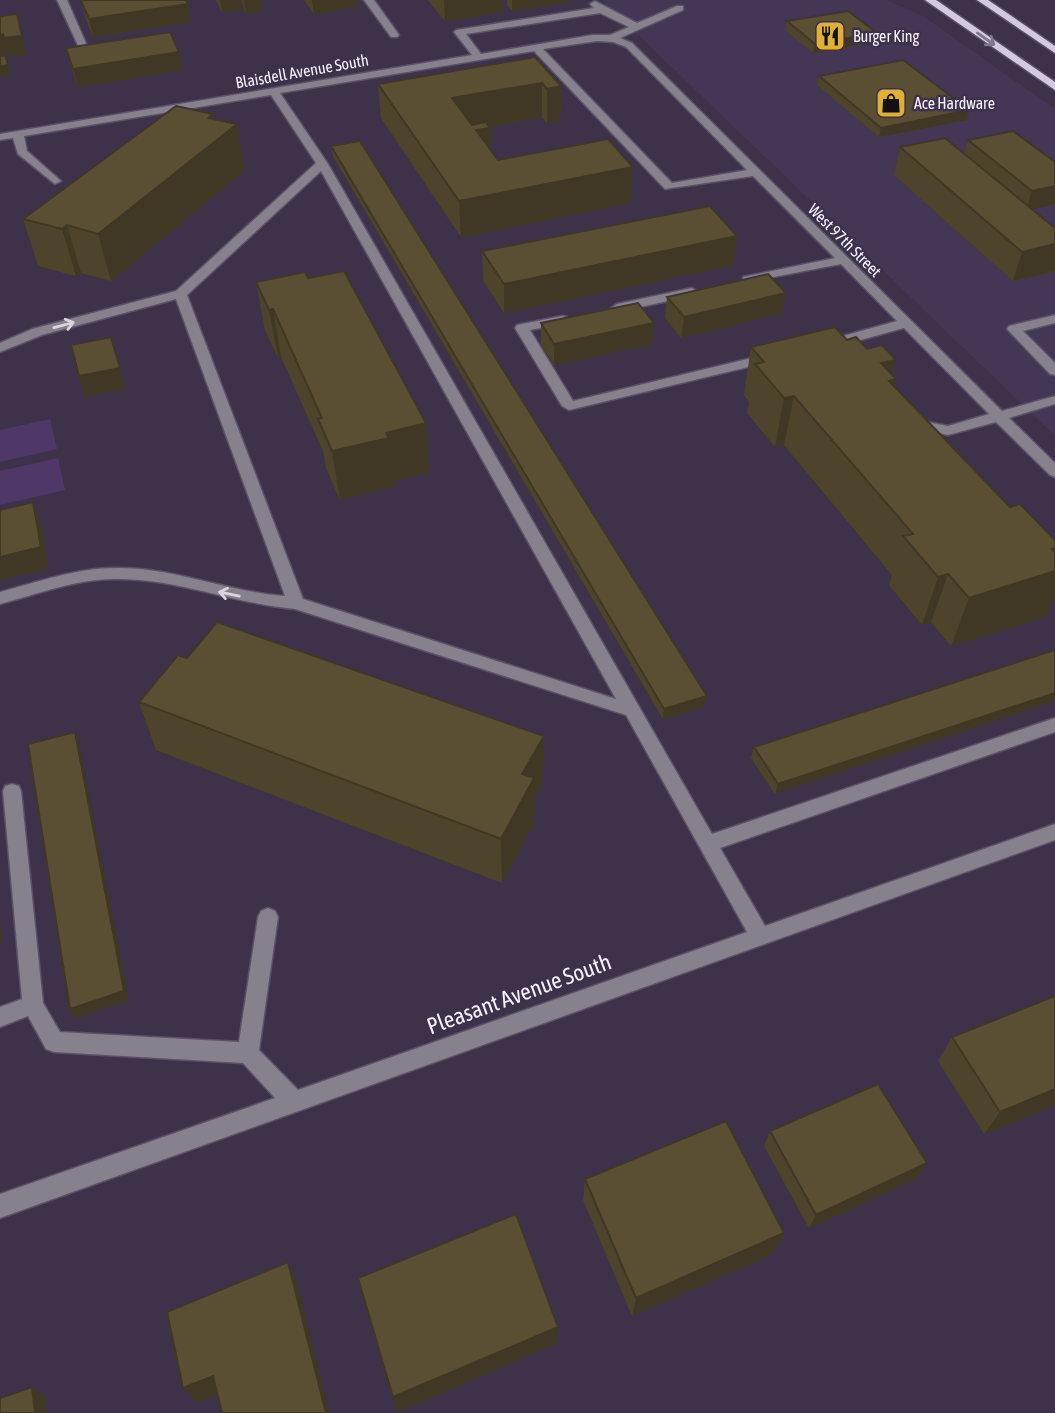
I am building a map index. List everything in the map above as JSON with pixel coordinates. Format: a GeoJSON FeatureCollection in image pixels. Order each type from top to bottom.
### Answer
{"type":"FeatureCollection","features":[{"type":"Feature","properties":{"kind":"main road"},"geometry":{"type":"LineString","coordinates":[[930,0],[1055,87]]}},
{"type":"Feature","properties":{"kind":"main road"},"geometry":{"type":"LineString","coordinates":[[982,0],[1055,50]]}},
{"type":"Feature","properties":{"kind":"street"},"geometry":{"type":"LineString","coordinates":[[62,0],[85,52],[109,48]]}},
{"type":"Feature","properties":{"kind":"street"},"geometry":{"type":"LineString","coordinates":[[369,0],[394,35]]}},
{"type":"Feature","properties":{"kind":"street"},"geometry":{"type":"LineString","coordinates":[[590,0],[601,10],[638,27]]}},
{"type":"Feature","properties":{"kind":"street","name":"Blaisdell Avenue South"},"geometry":{"type":"LineString","coordinates":[[0,137],[610,37],[680,8],[668,4]]}},
{"type":"Feature","properties":{"kind":"street"},"geometry":{"type":"LineString","coordinates":[[479,57],[459,32],[601,10]]}},
{"type":"Feature","properties":{"kind":"street","name":"West 97th Street"},"geometry":{"type":"LineString","coordinates":[[610,37],[629,45],[1055,472]]}},
{"type":"Feature","properties":{"kind":"street"},"geometry":{"type":"LineString","coordinates":[[537,48],[669,187],[755,172]]}},
{"type":"Feature","properties":{"kind":"street"},"geometry":{"type":"LineString","coordinates":[[274,92],[322,164],[760,936]]}},
{"type":"Feature","properties":{"kind":"street"},"geometry":{"type":"LineString","coordinates":[[18,134],[22,152],[55,181]]}},
{"type":"Feature","properties":{"kind":"street"},"geometry":{"type":"LineString","coordinates":[[0,348],[37,332],[180,293],[322,164]]}},
{"type":"Feature","properties":{"kind":"street"},"geometry":{"type":"LineString","coordinates":[[735,283],[843,260]]}},
{"type":"Feature","properties":{"kind":"street"},"geometry":{"type":"LineString","coordinates":[[602,311],[708,288]]}},
{"type":"Feature","properties":{"kind":"street"},"geometry":{"type":"LineString","coordinates":[[180,293],[296,603]]}},
{"type":"Feature","properties":{"kind":"street"},"geometry":{"type":"LineString","coordinates":[[575,317],[522,328],[569,406],[783,355]]}},
{"type":"Feature","properties":{"kind":"street"},"geometry":{"type":"LineString","coordinates":[[1055,319],[1014,329],[1055,371]]}},
{"type":"Feature","properties":{"kind":"street"},"geometry":{"type":"LineString","coordinates":[[854,360],[830,344],[906,323]]}},
{"type":"Feature","properties":{"kind":"street"},"geometry":{"type":"LineString","coordinates":[[905,416],[914,425],[948,431],[1055,400]]}},
{"type":"Feature","properties":{"kind":"street"},"geometry":{"type":"LineString","coordinates":[[0,598],[80,578],[131,573],[264,602],[296,603],[630,710]]}},
{"type":"Feature","properties":{"kind":"street"},"geometry":{"type":"LineString","coordinates":[[707,844],[1055,725]]}},
{"type":"Feature","properties":{"kind":"street"},"geometry":{"type":"LineString","coordinates":[[12,791],[33,1005],[54,1042],[247,1053],[294,1102]]}},
{"type":"Feature","properties":{"kind":"street","name":"Pleasant Avenue South"},"geometry":{"type":"LineString","coordinates":[[0,1206],[1055,832]]}},
{"type":"Feature","properties":{"kind":"street"},"geometry":{"type":"LineString","coordinates":[[247,1053],[268,917]]}},
{"type":"Feature","properties":{"kind":"street"},"geometry":{"type":"LineString","coordinates":[[0,1017],[33,1005]]}},
{"type":"Feature","properties":{"kind":"shaded area"},"geometry":{"type":"Polygon","coordinates":[[[602,0],[886,0],[923,16],[1055,109],[1055,436],[602,0]]]}},
{"type":"Feature","properties":{"kind":"shaded area"},"geometry":{"type":"Polygon","coordinates":[[[50,419],[57,449],[0,462],[0,430],[50,419]]]}},
{"type":"Feature","properties":{"kind":"shaded area"},"geometry":{"type":"Polygon","coordinates":[[[58,458],[65,490],[0,505],[0,471],[58,458]]]}},
{"type":"Feature","properties":{"kind":"building"},"geometry":{"type":"Polygon","coordinates":[[[186,0],[188,4],[89,19],[81,1],[186,0]]]}},
{"type":"Feature","properties":{"kind":"building"},"geometry":{"type":"Polygon","coordinates":[[[848,11],[877,33],[815,44],[787,21],[848,11]]]}},
{"type":"Feature","properties":{"kind":"building"},"geometry":{"type":"Polygon","coordinates":[[[17,14],[22,36],[4,38],[3,34],[0,35],[0,16],[17,14]]]}},
{"type":"Feature","properties":{"kind":"building"},"geometry":{"type":"Polygon","coordinates":[[[170,32],[179,52],[73,69],[66,48],[170,32]]]}},
{"type":"Feature","properties":{"kind":"building"},"geometry":{"type":"Polygon","coordinates":[[[5,55],[8,65],[0,66],[0,56],[5,55]]]}},
{"type":"Feature","properties":{"kind":"building"},"geometry":{"type":"Polygon","coordinates":[[[535,57],[561,86],[547,89],[542,83],[452,98],[472,125],[486,122],[490,128],[476,130],[498,160],[608,139],[633,167],[459,201],[378,84],[535,57]]]}},
{"type":"Feature","properties":{"kind":"building","name":"Ace Hardware"},"geometry":{"type":"Polygon","coordinates":[[[903,60],[969,110],[881,128],[819,76],[903,60]]]}},
{"type":"Feature","properties":{"kind":"building"},"geometry":{"type":"Polygon","coordinates":[[[176,106],[213,114],[208,118],[237,124],[98,234],[67,225],[62,229],[23,219],[176,106]]]}},
{"type":"Feature","properties":{"kind":"building"},"geometry":{"type":"Polygon","coordinates":[[[1013,131],[1055,162],[1055,186],[1032,191],[968,140],[1013,131]]]}},
{"type":"Feature","properties":{"kind":"building"},"geometry":{"type":"Polygon","coordinates":[[[945,138],[1055,228],[1055,244],[1022,252],[900,147],[945,138]]]}},
{"type":"Feature","properties":{"kind":"building"},"geometry":{"type":"Polygon","coordinates":[[[360,141],[707,696],[664,709],[331,146],[360,141]]]}},
{"type":"Feature","properties":{"kind":"building"},"geometry":{"type":"Polygon","coordinates":[[[710,206],[737,236],[504,284],[482,251],[710,206]]]}},
{"type":"Feature","properties":{"kind":"building"},"geometry":{"type":"Polygon","coordinates":[[[344,271],[426,423],[386,433],[389,438],[332,451],[318,419],[322,418],[273,309],[269,310],[256,282],[305,272],[308,278],[344,271]]]}},
{"type":"Feature","properties":{"kind":"building"},"geometry":{"type":"Polygon","coordinates":[[[768,274],[786,293],[684,317],[667,297],[768,274]]]}},
{"type":"Feature","properties":{"kind":"building"},"geometry":{"type":"Polygon","coordinates":[[[638,303],[654,323],[554,344],[541,323],[638,303]]]}},
{"type":"Feature","properties":{"kind":"building"},"geometry":{"type":"Polygon","coordinates":[[[835,327],[847,340],[856,337],[867,349],[882,345],[896,360],[881,363],[896,379],[889,381],[1010,507],[1020,504],[1055,540],[1055,548],[1052,549],[1055,552],[1055,571],[969,598],[948,574],[938,577],[903,536],[913,534],[794,396],[784,398],[755,364],[764,362],[751,347],[835,327]]]}},
{"type":"Feature","properties":{"kind":"building"},"geometry":{"type":"Polygon","coordinates":[[[111,337],[120,368],[79,376],[71,345],[111,337]]]}},
{"type":"Feature","properties":{"kind":"building"},"geometry":{"type":"Polygon","coordinates":[[[33,502],[41,547],[0,557],[0,510],[33,502]]]}},
{"type":"Feature","properties":{"kind":"building"},"geometry":{"type":"Polygon","coordinates":[[[217,622],[544,736],[522,774],[534,778],[501,839],[139,702],[178,655],[187,658],[217,622]]]}},
{"type":"Feature","properties":{"kind":"building"},"geometry":{"type":"Polygon","coordinates":[[[1055,650],[1055,693],[778,784],[754,747],[1055,650]]]}},
{"type":"Feature","properties":{"kind":"building"},"geometry":{"type":"Polygon","coordinates":[[[75,732],[124,991],[70,1009],[28,744],[75,732]]]}},
{"type":"Feature","properties":{"kind":"building"},"geometry":{"type":"Polygon","coordinates":[[[1055,996],[1055,1089],[1000,1112],[952,1037],[1055,996]]]}},
{"type":"Feature","properties":{"kind":"building"},"geometry":{"type":"Polygon","coordinates":[[[878,1084],[927,1163],[816,1215],[770,1131],[878,1084]]]}},
{"type":"Feature","properties":{"kind":"building"},"geometry":{"type":"Polygon","coordinates":[[[726,1121],[784,1233],[636,1298],[585,1179],[726,1121]]]}},
{"type":"Feature","properties":{"kind":"building"},"geometry":{"type":"Polygon","coordinates":[[[516,1214],[558,1327],[393,1397],[358,1278],[516,1214]]]}},
{"type":"Feature","properties":{"kind":"building"},"geometry":{"type":"Polygon","coordinates":[[[288,1262],[326,1413],[222,1413],[213,1376],[183,1388],[167,1312],[288,1262]]]}},
{"type":"Feature","properties":{"kind":"building"},"geometry":{"type":"Polygon","coordinates":[[[32,1387],[35,1413],[0,1413],[0,1398],[32,1387]]]}},
{"type":"Feature","properties":{"kind":"place","name":"Burger King"},"geometry":{"type":"Point","coordinates":[830,36]}},
{"type":"Feature","properties":{"kind":"place","name":"Ace Hardware"},"geometry":{"type":"Point","coordinates":[891,103]}}]}
